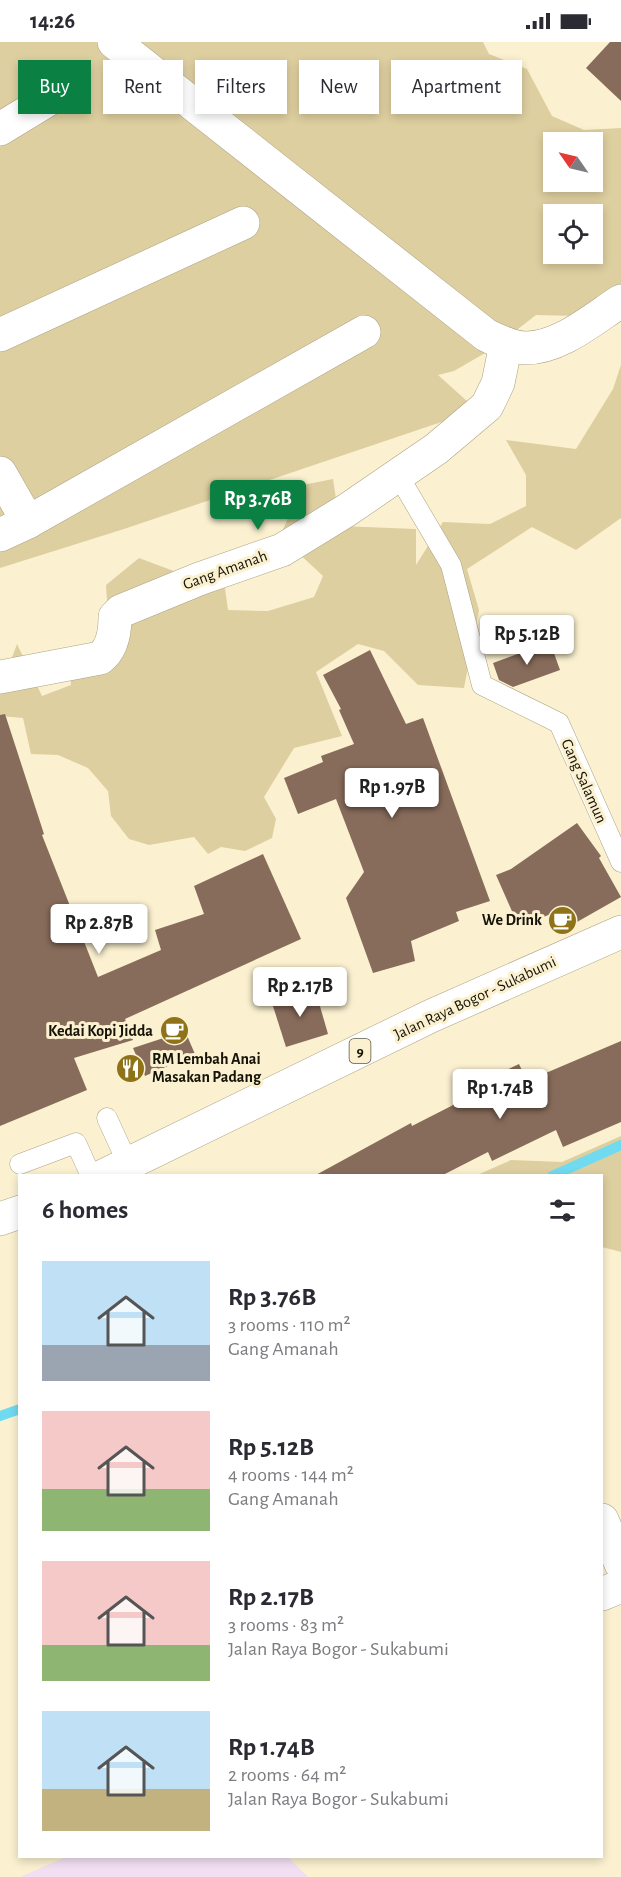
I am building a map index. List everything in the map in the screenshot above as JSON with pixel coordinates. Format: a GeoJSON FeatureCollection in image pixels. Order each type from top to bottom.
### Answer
{"type":"FeatureCollection","features":[{"type":"Feature","properties":{"kind":"main road"},"geometry":{"type":"LineString","coordinates":[[114,42],[486,335],[506,344],[526,348],[548,344],[569,334],[621,301]]}},
{"type":"Feature","properties":{"kind":"main road"},"geometry":{"type":"LineString","coordinates":[[0,129],[25,114]]}},
{"type":"Feature","properties":{"kind":"main road"},"geometry":{"type":"LineString","coordinates":[[0,335],[243,223]]}},
{"type":"Feature","properties":{"kind":"main road"},"geometry":{"type":"LineString","coordinates":[[0,473],[14,528],[364,332]]}},
{"type":"Feature","properties":{"kind":"main road","name":"Gang Amanah"},"geometry":{"type":"LineString","coordinates":[[0,677],[100,658],[106,654],[116,630],[115,617],[121,612],[199,579],[282,550],[398,475],[436,449],[487,406],[498,383],[506,344]]}},
{"type":"Feature","properties":{"kind":"main road","name":"Jalan Raya Bogor - Sukabumi"},"geometry":{"type":"LineString","coordinates":[[115,1170],[431,1016],[621,932]]}},
{"type":"Feature","properties":{"kind":"main road"},"geometry":{"type":"LineString","coordinates":[[603,1522],[621,1563]]}},
{"type":"Feature","properties":{"kind":"main road"},"geometry":{"type":"LineString","coordinates":[[603,1594],[621,1586]]}},
{"type":"Feature","properties":{"kind":"lane","name":"Gang Salamun"},"geometry":{"type":"LineString","coordinates":[[398,475],[451,565],[482,685],[559,723],[621,862]]}},
{"type":"Feature","properties":{"kind":"lane"},"geometry":{"type":"LineString","coordinates":[[107,1118],[115,1170]]}},
{"type":"Feature","properties":{"kind":"lane"},"geometry":{"type":"LineString","coordinates":[[20,1164],[76,1143],[90,1174]]}},
{"type":"Feature","properties":{"kind":"shaded area"},"geometry":{"type":"Polygon","coordinates":[[[0,42],[483,42],[489,54],[504,60],[391,60],[391,114],[522,114],[522,67],[527,69],[552,116],[584,130],[621,128],[621,303],[577,316],[536,315],[492,349],[454,371],[438,375],[477,410],[124,529],[0,568],[0,42]]]}},
{"type":"Feature","properties":{"kind":"shaded area"},"geometry":{"type":"Polygon","coordinates":[[[621,365],[621,518],[576,550],[532,527],[467,569],[479,610],[464,688],[418,685],[384,651],[358,644],[316,672],[342,736],[294,748],[264,797],[276,819],[272,838],[245,851],[221,847],[208,854],[194,837],[149,845],[129,839],[111,816],[108,791],[88,768],[58,755],[31,754],[23,718],[0,716],[0,682],[4,679],[17,644],[42,696],[71,685],[68,648],[97,657],[109,631],[106,585],[139,558],[179,573],[223,574],[228,610],[268,611],[314,597],[323,576],[280,536],[303,485],[333,479],[340,526],[416,529],[416,565],[443,522],[490,524],[526,506],[526,475],[506,440],[576,449],[613,389],[621,365]]]}},
{"type":"Feature","properties":{"kind":"shaded area"},"geometry":{"type":"Polygon","coordinates":[[[621,1136],[621,1252],[603,1247],[603,1174],[480,1174],[511,1160],[562,1162],[621,1136]]]}},
{"type":"Feature","properties":{"kind":"shaded area"},"geometry":{"type":"Polygon","coordinates":[[[64,1858],[289,1858],[308,1877],[20,1877],[64,1858]]]}},
{"type":"Feature","properties":{"kind":"building"},"geometry":{"type":"Polygon","coordinates":[[[610,42],[621,42],[621,101],[586,68],[610,42]]]}},
{"type":"Feature","properties":{"kind":"building"},"geometry":{"type":"Polygon","coordinates":[[[550,642],[560,670],[513,687],[499,680],[493,663],[550,642]]]}},
{"type":"Feature","properties":{"kind":"building"},"geometry":{"type":"Polygon","coordinates":[[[370,650],[406,724],[423,718],[490,901],[456,912],[459,921],[411,941],[415,961],[373,973],[346,898],[364,872],[336,799],[298,814],[284,778],[323,762],[321,756],[354,744],[339,710],[341,709],[323,675],[370,650]]]}},
{"type":"Feature","properties":{"kind":"building"},"geometry":{"type":"Polygon","coordinates":[[[5,714],[44,834],[42,835],[98,977],[161,950],[155,930],[204,914],[194,886],[263,854],[301,939],[125,1019],[133,1040],[74,1058],[87,1090],[0,1126],[0,715],[5,714]]]}},
{"type":"Feature","properties":{"kind":"building"},"geometry":{"type":"Polygon","coordinates":[[[577,823],[601,856],[599,858],[621,897],[577,922],[568,907],[519,927],[496,875],[511,869],[577,823]]]}},
{"type":"Feature","properties":{"kind":"building"},"geometry":{"type":"Polygon","coordinates":[[[315,989],[328,1034],[286,1047],[272,1003],[315,989]]]}},
{"type":"Feature","properties":{"kind":"building"},"geometry":{"type":"Polygon","coordinates":[[[185,1031],[195,1054],[145,1076],[133,1048],[185,1031]]]}},
{"type":"Feature","properties":{"kind":"building"},"geometry":{"type":"Polygon","coordinates":[[[621,1041],[621,1122],[563,1147],[556,1130],[492,1161],[488,1152],[445,1174],[318,1174],[411,1123],[412,1126],[463,1100],[459,1093],[519,1064],[527,1081],[621,1041]]]}},
{"type":"Feature","properties":{"kind":"waterway"},"geometry":{"type":"LineString","coordinates":[[556,1174],[621,1145]]}},
{"type":"Feature","properties":{"kind":"waterway"},"geometry":{"type":"LineString","coordinates":[[0,1416],[18,1410]]}},
{"type":"Feature","properties":{"kind":"place","name":"We Drink"},"geometry":{"type":"Point","coordinates":[563,920]}},
{"type":"Feature","properties":{"kind":"place","name":"Kedai Kopi Jidda"},"geometry":{"type":"Point","coordinates":[174,1031]}},
{"type":"Feature","properties":{"kind":"place","name":"RM Lembah Anai Masakan Padang"},"geometry":{"type":"Point","coordinates":[131,1068]}}]}
